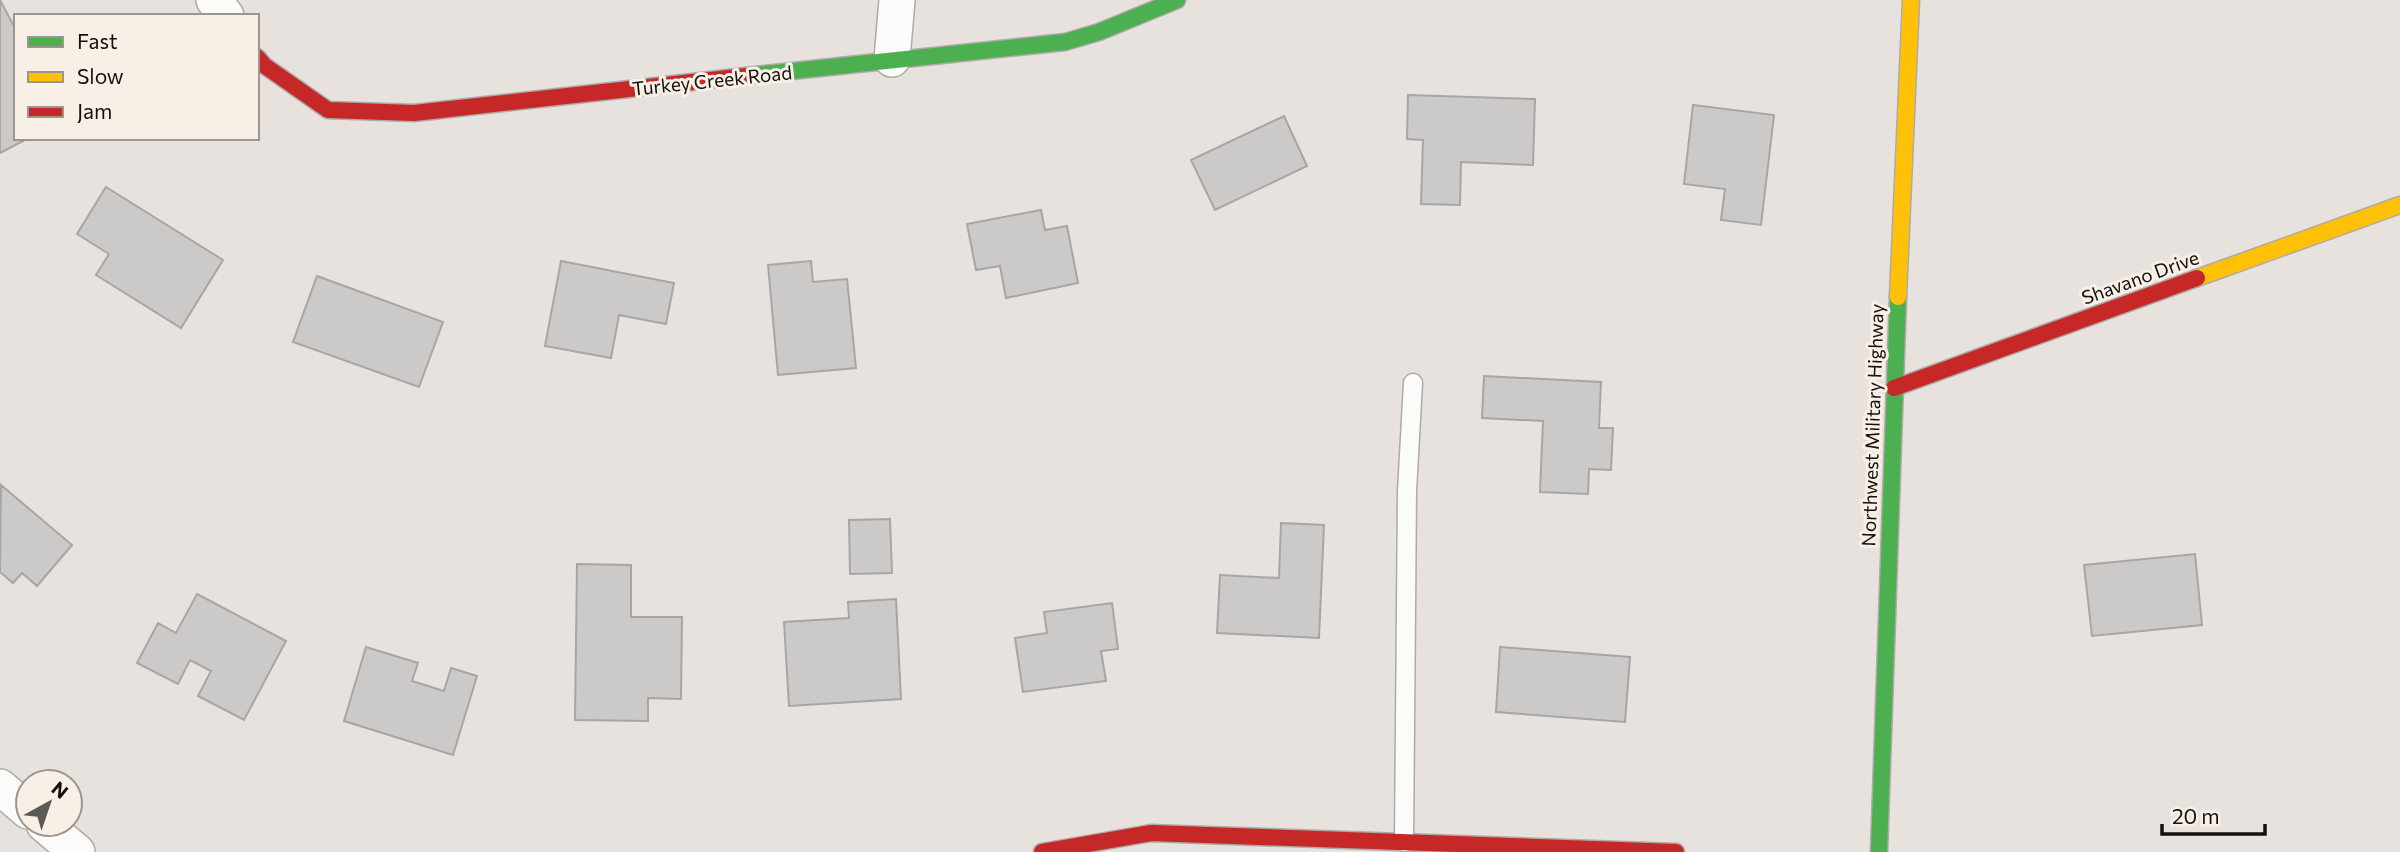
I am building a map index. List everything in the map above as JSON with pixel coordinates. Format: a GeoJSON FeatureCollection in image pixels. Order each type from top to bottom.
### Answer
{"type":"FeatureCollection","features":[{"type":"Feature","properties":{"kind":"street"},"geometry":{"type":"LineString","coordinates":[[892,60],[897,0]]}},
{"type":"Feature","properties":{"kind":"street","name":"Turkey Creek Road"},"geometry":{"type":"LineString","coordinates":[[259,59],[328,110],[414,113],[1065,43],[1178,0]]}},
{"type":"Feature","properties":{"kind":"street","name":"Northwest Military Highway"},"geometry":{"type":"LineString","coordinates":[[1880,852],[1894,388],[1911,0]]}},
{"type":"Feature","properties":{"kind":"street","name":"Shavano Drive"},"geometry":{"type":"LineString","coordinates":[[1894,388],[2400,205]]}},
{"type":"Feature","properties":{"kind":"street"},"geometry":{"type":"LineString","coordinates":[[0,787],[14,799]]}},
{"type":"Feature","properties":{"kind":"street"},"geometry":{"type":"LineString","coordinates":[[1042,852],[1151,833],[1676,852]]}},
{"type":"Feature","properties":{"kind":"street"},"geometry":{"type":"LineString","coordinates":[[60,838],[77,852]]}},
{"type":"Feature","properties":{"kind":"lane"},"geometry":{"type":"LineString","coordinates":[[1404,842],[1407,491],[1413,383]]}},
{"type":"Feature","properties":{"kind":"building"},"geometry":{"type":"Polygon","coordinates":[[[0,0],[14,26],[14,140],[25,140],[0,153],[0,0]]]}},
{"type":"Feature","properties":{"kind":"building"},"geometry":{"type":"Polygon","coordinates":[[[1408,95],[1535,99],[1533,165],[1461,162],[1460,205],[1421,204],[1423,140],[1407,139],[1408,95]]]}},
{"type":"Feature","properties":{"kind":"building"},"geometry":{"type":"Polygon","coordinates":[[[1693,105],[1774,115],[1761,225],[1721,220],[1725,189],[1684,184],[1693,105]]]}},
{"type":"Feature","properties":{"kind":"building"},"geometry":{"type":"Polygon","coordinates":[[[1284,116],[1307,166],[1215,210],[1191,160],[1284,116]]]}},
{"type":"Feature","properties":{"kind":"building"},"geometry":{"type":"Polygon","coordinates":[[[106,187],[223,260],[181,328],[96,275],[109,254],[77,234],[106,187]]]}},
{"type":"Feature","properties":{"kind":"building"},"geometry":{"type":"Polygon","coordinates":[[[1041,210],[1045,230],[1067,226],[1078,283],[1006,298],[1000,266],[976,270],[967,224],[1041,210]]]}},
{"type":"Feature","properties":{"kind":"building"},"geometry":{"type":"Polygon","coordinates":[[[561,261],[674,283],[666,324],[619,315],[611,358],[545,346],[561,261]]]}},
{"type":"Feature","properties":{"kind":"building"},"geometry":{"type":"Polygon","coordinates":[[[811,261],[813,282],[847,279],[856,368],[778,375],[768,265],[811,261]]]}},
{"type":"Feature","properties":{"kind":"building"},"geometry":{"type":"Polygon","coordinates":[[[317,276],[443,322],[419,387],[293,342],[317,276]]]}},
{"type":"Feature","properties":{"kind":"building"},"geometry":{"type":"Polygon","coordinates":[[[1484,376],[1601,382],[1599,428],[1613,428],[1611,470],[1589,469],[1588,494],[1540,492],[1543,421],[1482,418],[1484,376]]]}},
{"type":"Feature","properties":{"kind":"building"},"geometry":{"type":"Polygon","coordinates":[[[1,485],[72,545],[37,586],[22,573],[13,583],[0,572],[1,485]]]}},
{"type":"Feature","properties":{"kind":"building"},"geometry":{"type":"Polygon","coordinates":[[[890,519],[892,573],[850,574],[849,520],[890,519]]]}},
{"type":"Feature","properties":{"kind":"building"},"geometry":{"type":"Polygon","coordinates":[[[1281,523],[1324,525],[1319,638],[1217,633],[1220,575],[1279,578],[1281,523]]]}},
{"type":"Feature","properties":{"kind":"building"},"geometry":{"type":"Polygon","coordinates":[[[2195,554],[2202,625],[2092,636],[2084,565],[2195,554]]]}},
{"type":"Feature","properties":{"kind":"building"},"geometry":{"type":"Polygon","coordinates":[[[577,564],[631,565],[631,617],[682,617],[681,699],[648,698],[648,721],[575,720],[577,564]]]}},
{"type":"Feature","properties":{"kind":"building"},"geometry":{"type":"Polygon","coordinates":[[[197,594],[286,641],[244,720],[198,696],[211,671],[190,660],[178,684],[137,663],[158,623],[176,633],[197,594]]]}},
{"type":"Feature","properties":{"kind":"building"},"geometry":{"type":"Polygon","coordinates":[[[896,599],[901,699],[789,706],[784,622],[849,618],[848,602],[896,599]]]}},
{"type":"Feature","properties":{"kind":"building"},"geometry":{"type":"Polygon","coordinates":[[[1112,603],[1118,649],[1101,651],[1106,681],[1023,692],[1015,638],[1047,633],[1044,612],[1112,603]]]}},
{"type":"Feature","properties":{"kind":"building"},"geometry":{"type":"Polygon","coordinates":[[[366,647],[418,663],[412,681],[444,691],[451,668],[477,676],[453,755],[344,721],[366,647]]]}},
{"type":"Feature","properties":{"kind":"building"},"geometry":{"type":"Polygon","coordinates":[[[1500,647],[1630,657],[1625,722],[1496,712],[1500,647]]]}},
{"type":"Feature","properties":{"kind":"traffic: fast"},"geometry":{"type":"LineString","coordinates":[[746,76],[1065,42],[1099,32],[1177,0]]}},
{"type":"Feature","properties":{"kind":"traffic: fast"},"geometry":{"type":"LineString","coordinates":[[1879,852],[1898,297]]}},
{"type":"Feature","properties":{"kind":"traffic: slow"},"geometry":{"type":"LineString","coordinates":[[1898,297],[1911,0]]}},
{"type":"Feature","properties":{"kind":"traffic: slow"},"geometry":{"type":"LineString","coordinates":[[2197,278],[2400,205]]}},
{"type":"Feature","properties":{"kind":"traffic: jam"},"geometry":{"type":"LineString","coordinates":[[259,59],[328,110],[414,113],[746,76]]}},
{"type":"Feature","properties":{"kind":"traffic: jam"},"geometry":{"type":"LineString","coordinates":[[1894,388],[2197,278]]}},
{"type":"Feature","properties":{"kind":"traffic: jam"},"geometry":{"type":"LineString","coordinates":[[1042,852],[1151,833],[1676,852]]}}]}
